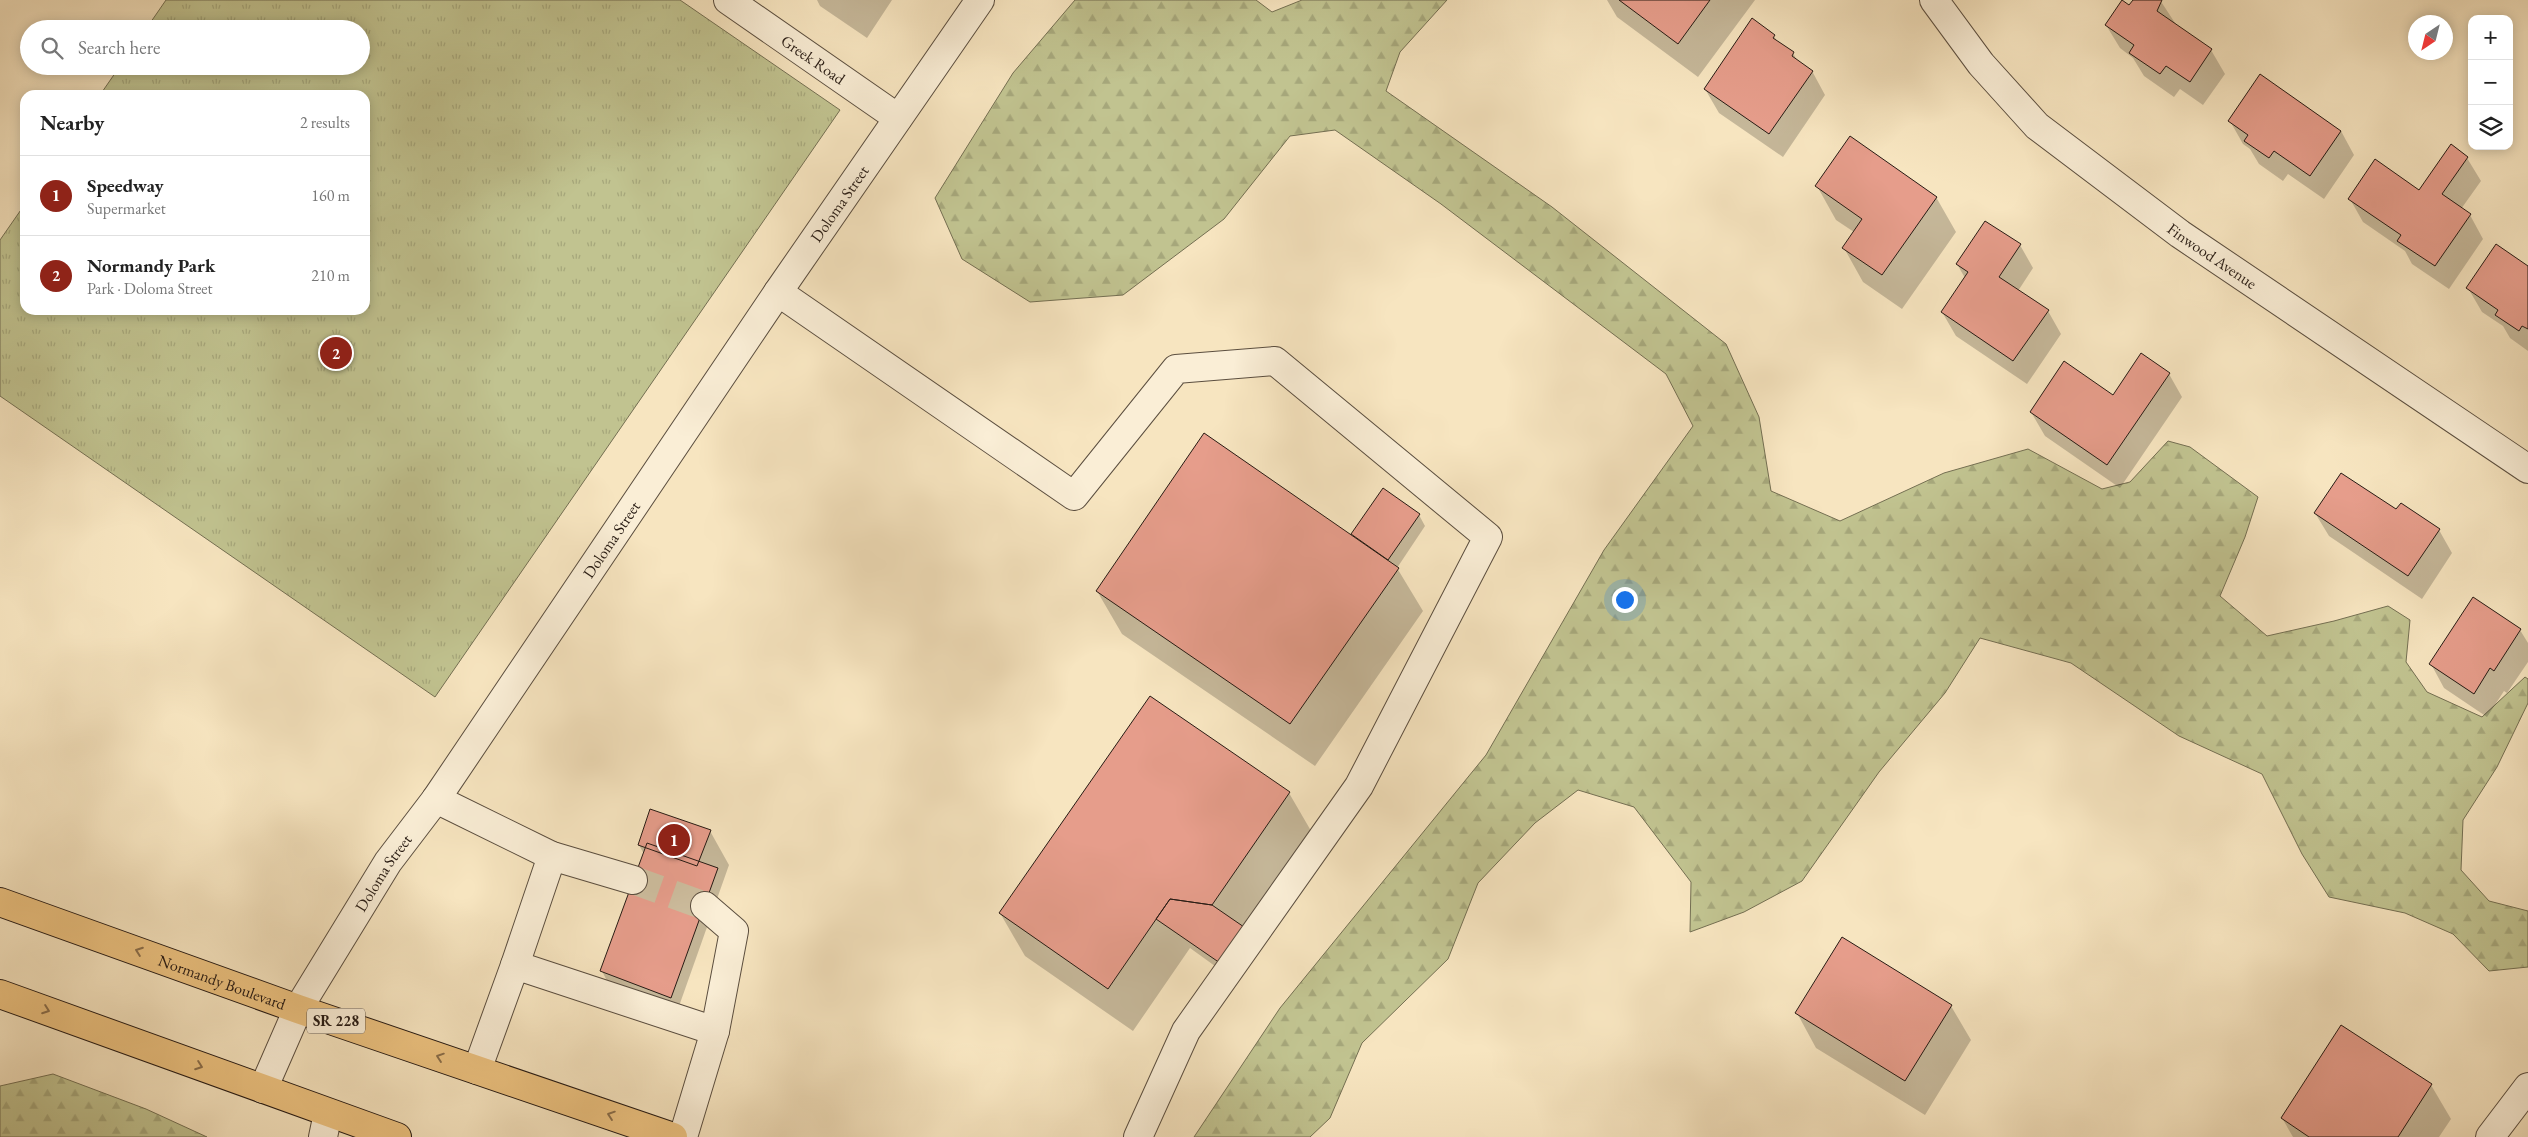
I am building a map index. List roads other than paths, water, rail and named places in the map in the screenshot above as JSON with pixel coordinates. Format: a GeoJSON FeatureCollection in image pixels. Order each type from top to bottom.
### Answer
{"type":"FeatureCollection","features":[{"type":"Feature","properties":{"kind":"main road","name":"Normandy Boulevard"},"geometry":{"type":"LineString","coordinates":[[0,902],[298,1008],[673,1137]]}},
{"type":"Feature","properties":{"kind":"main road"},"geometry":{"type":"LineString","coordinates":[[0,994],[263,1089],[325,1125],[397,1137]]}},
{"type":"Feature","properties":{"kind":"street","name":"Greek Road"},"geometry":{"type":"LineString","coordinates":[[728,0],[898,118]]}},
{"type":"Feature","properties":{"kind":"street","name":"Doloma Street"},"geometry":{"type":"LineString","coordinates":[[263,1089],[298,1008],[388,862],[436,799],[778,292],[980,0]]}},
{"type":"Feature","properties":{"kind":"street","name":"Finwood Avenue"},"geometry":{"type":"LineString","coordinates":[[1934,0],[1981,64],[2037,126],[2180,234],[2528,469]]}},
{"type":"Feature","properties":{"kind":"street"},"geometry":{"type":"LineString","coordinates":[[778,292],[1074,496],[1176,369],[1274,362],[1488,537],[1358,786],[1186,1031],[1138,1137]]}},
{"type":"Feature","properties":{"kind":"street"},"geometry":{"type":"LineString","coordinates":[[436,799],[552,856],[633,880]]}},
{"type":"Feature","properties":{"kind":"street"},"geometry":{"type":"LineString","coordinates":[[477,1070],[552,856]]}},
{"type":"Feature","properties":{"kind":"street"},"geometry":{"type":"LineString","coordinates":[[683,1137],[715,1031],[734,931],[705,906]]}},
{"type":"Feature","properties":{"kind":"street"},"geometry":{"type":"LineString","coordinates":[[515,965],[715,1031]]}},
{"type":"Feature","properties":{"kind":"street"},"geometry":{"type":"LineString","coordinates":[[2490,1137],[2528,1087]]}},
{"type":"Feature","properties":{"kind":"tunnel"},"geometry":{"type":"LineString","coordinates":[[633,880],[705,906]]}},
{"type":"Feature","properties":{"kind":"place","name":"Normandy Park"},"geometry":{"type":"Point","coordinates":[336,353]}},
{"type":"Feature","properties":{"kind":"place","name":"Speedway"},"geometry":{"type":"Point","coordinates":[674,840]}}]}
